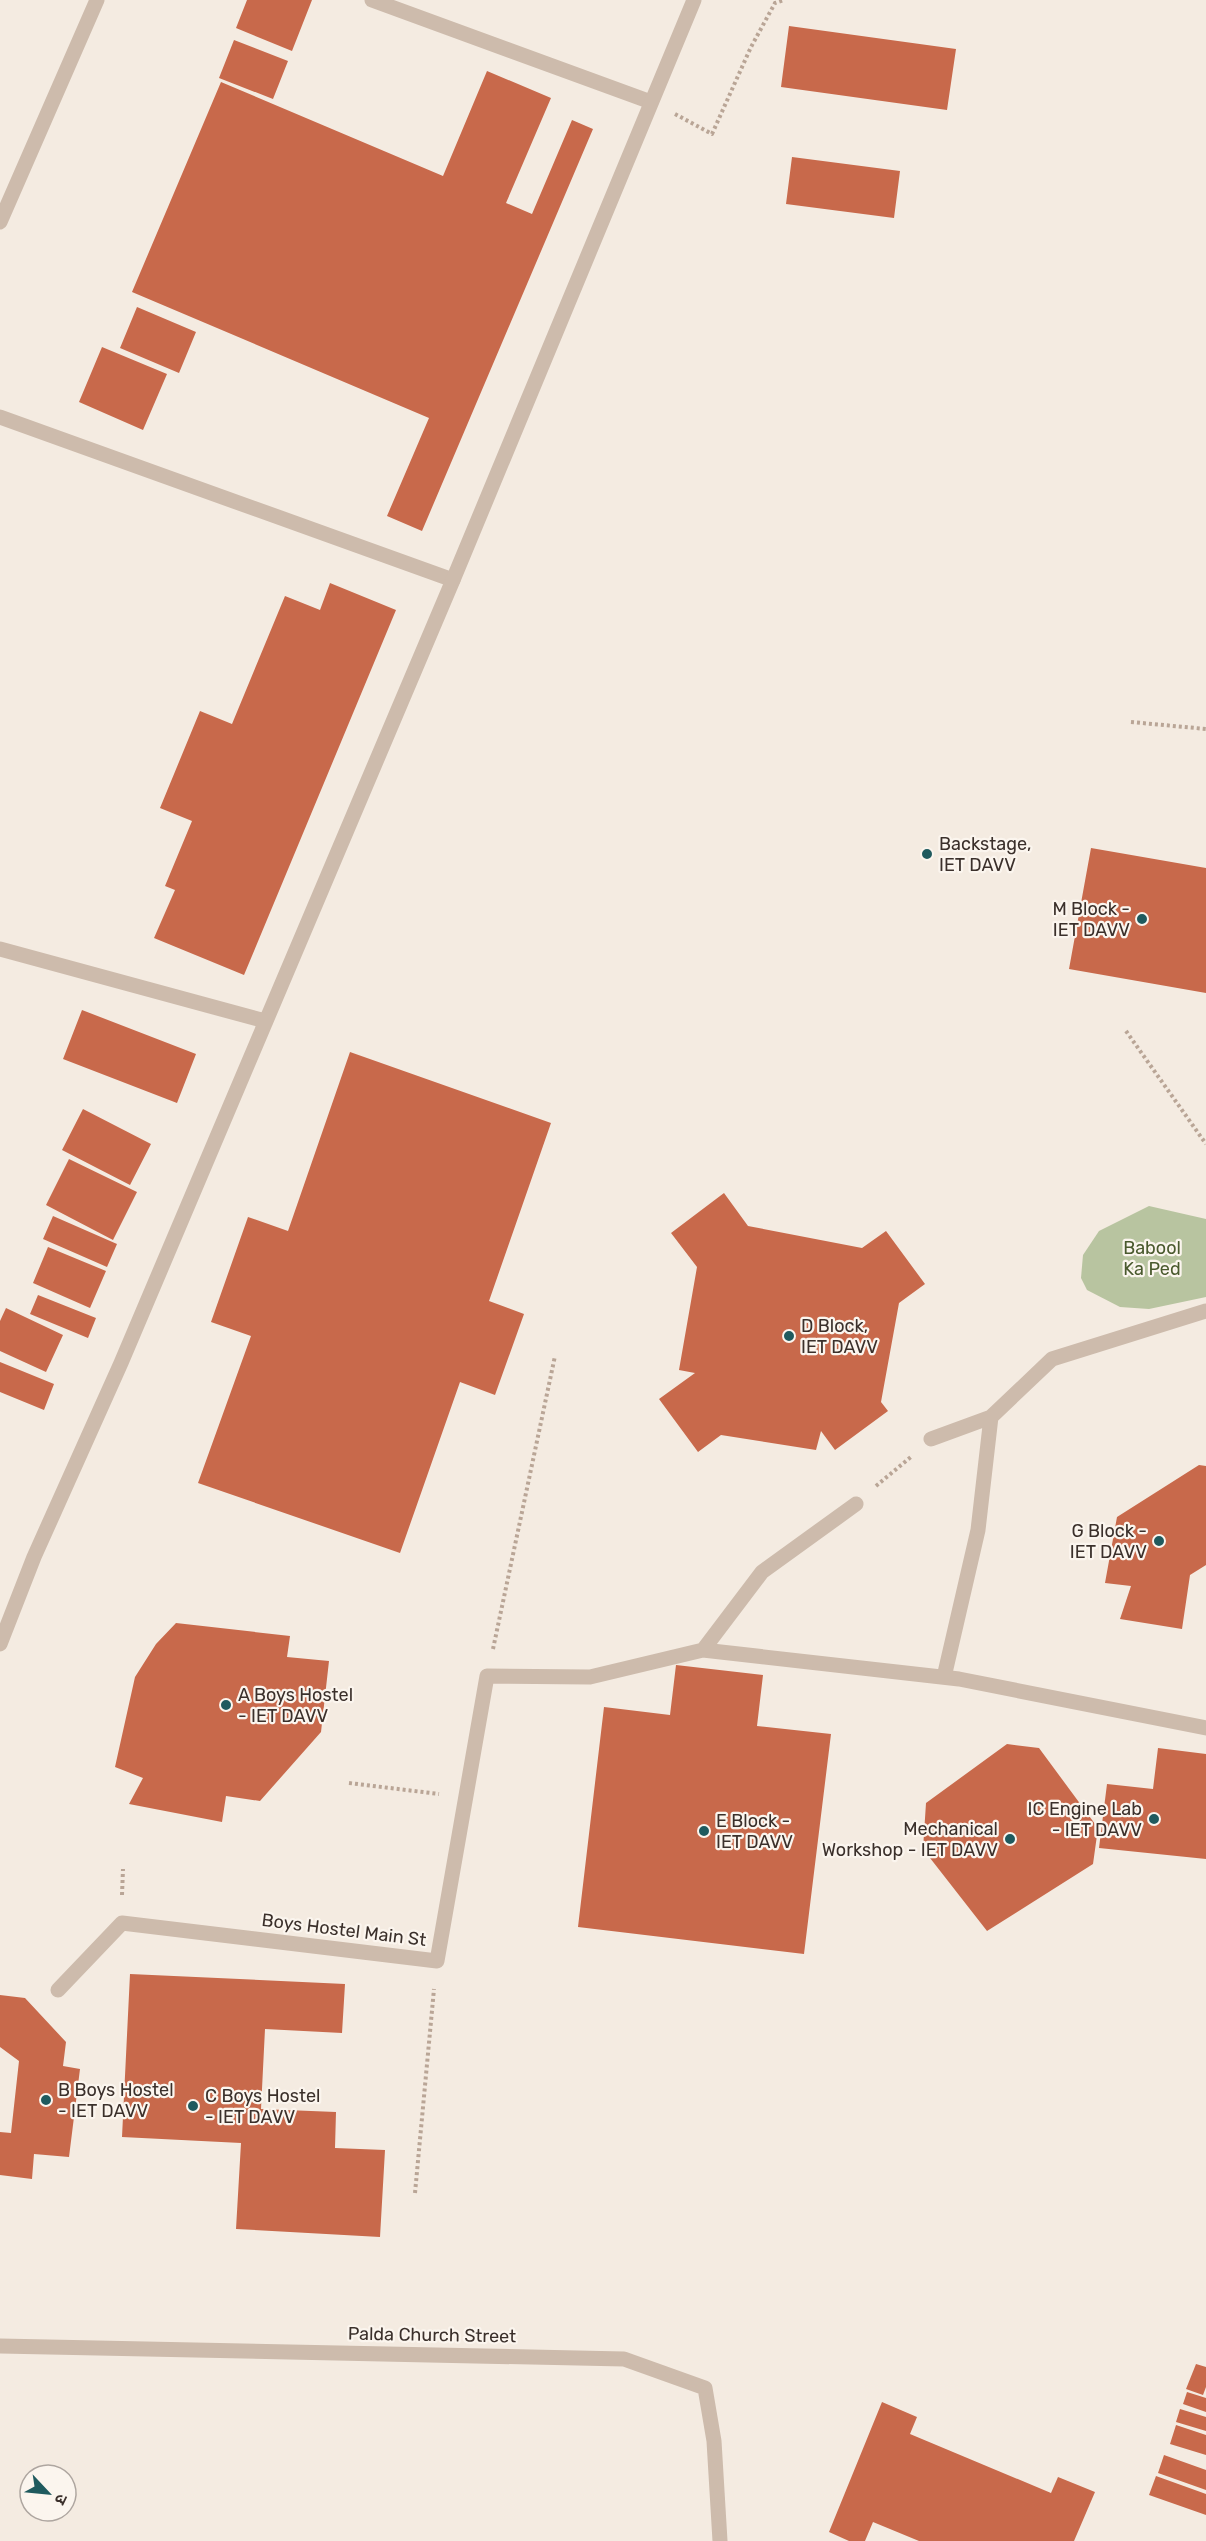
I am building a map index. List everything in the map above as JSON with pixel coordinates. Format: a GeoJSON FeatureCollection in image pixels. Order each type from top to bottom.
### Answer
{"type":"FeatureCollection","features":[{"type":"Feature","properties":{"kind":"street"},"geometry":{"type":"LineString","coordinates":[[0,222],[97,0]]}},
{"type":"Feature","properties":{"kind":"street"},"geometry":{"type":"LineString","coordinates":[[372,0],[651,102]]}},
{"type":"Feature","properties":{"kind":"street"},"geometry":{"type":"LineString","coordinates":[[0,1644],[34,1557],[121,1363],[453,580],[694,0]]}},
{"type":"Feature","properties":{"kind":"street"},"geometry":{"type":"LineString","coordinates":[[0,417],[453,580]]}},
{"type":"Feature","properties":{"kind":"street"},"geometry":{"type":"LineString","coordinates":[[0,949],[265,1021]]}},
{"type":"Feature","properties":{"kind":"street"},"geometry":{"type":"LineString","coordinates":[[931,1439],[991,1417],[1052,1359],[1206,1311]]}},
{"type":"Feature","properties":{"kind":"street"},"geometry":{"type":"LineString","coordinates":[[944,1677],[978,1530],[991,1417]]}},
{"type":"Feature","properties":{"kind":"street"},"geometry":{"type":"LineString","coordinates":[[703,1650],[762,1572],[856,1504]]}},
{"type":"Feature","properties":{"kind":"street"},"geometry":{"type":"LineString","coordinates":[[487,1676],[590,1677],[703,1650],[944,1677],[1206,1728]]}},
{"type":"Feature","properties":{"kind":"street","name":"Boys Hostel Main St"},"geometry":{"type":"LineString","coordinates":[[58,1989],[122,1923],[437,1961],[487,1676]]}},
{"type":"Feature","properties":{"kind":"street","name":"Palda Church Street"},"geometry":{"type":"LineString","coordinates":[[0,2346],[624,2359],[705,2388],[714,2441],[720,2541]]}},
{"type":"Feature","properties":{"kind":"path"},"geometry":{"type":"LineString","coordinates":[[651,102],[712,134],[751,47],[775,3],[784,0]]}},
{"type":"Feature","properties":{"kind":"path"},"geometry":{"type":"LineString","coordinates":[[1131,722],[1206,729]]}},
{"type":"Feature","properties":{"kind":"path"},"geometry":{"type":"LineString","coordinates":[[1126,1031],[1206,1144]]}},
{"type":"Feature","properties":{"kind":"path"},"geometry":{"type":"LineString","coordinates":[[487,1676],[555,1356]]}},
{"type":"Feature","properties":{"kind":"path"},"geometry":{"type":"LineString","coordinates":[[856,1504],[931,1439]]}},
{"type":"Feature","properties":{"kind":"path"},"geometry":{"type":"LineString","coordinates":[[350,1783],[467,1798]]}},
{"type":"Feature","properties":{"kind":"path"},"geometry":{"type":"LineString","coordinates":[[415,2193],[437,1961]]}},
{"type":"Feature","properties":{"kind":"green space","name":"Babool Ka Ped"},"geometry":{"type":"Polygon","coordinates":[[[1149,1206],[1206,1219],[1206,1297],[1149,1309],[1120,1307],[1087,1290],[1081,1278],[1083,1255],[1099,1231],[1149,1206]]]}},
{"type":"Feature","properties":{"kind":"building"},"geometry":{"type":"Polygon","coordinates":[[[247,0],[312,0],[292,51],[236,28],[247,0]]]}},
{"type":"Feature","properties":{"kind":"building"},"geometry":{"type":"Polygon","coordinates":[[[789,26],[956,49],[947,110],[781,87],[789,26]]]}},
{"type":"Feature","properties":{"kind":"building"},"geometry":{"type":"Polygon","coordinates":[[[234,40],[288,61],[273,99],[219,78],[234,40]]]}},
{"type":"Feature","properties":{"kind":"building"},"geometry":{"type":"Polygon","coordinates":[[[487,71],[551,98],[506,203],[532,214],[572,120],[593,129],[422,531],[387,516],[429,418],[132,292],[221,82],[443,176],[487,71]]]}},
{"type":"Feature","properties":{"kind":"building"},"geometry":{"type":"Polygon","coordinates":[[[792,157],[900,171],[894,218],[786,204],[792,157]]]}},
{"type":"Feature","properties":{"kind":"building"},"geometry":{"type":"Polygon","coordinates":[[[137,307],[196,332],[179,373],[120,348],[137,307]]]}},
{"type":"Feature","properties":{"kind":"building"},"geometry":{"type":"Polygon","coordinates":[[[102,347],[167,374],[143,430],[79,402],[102,347]]]}},
{"type":"Feature","properties":{"kind":"building"},"geometry":{"type":"Polygon","coordinates":[[[330,583],[396,610],[244,975],[154,938],[175,890],[165,886],[192,821],[160,808],[200,711],[232,724],[285,596],[320,610],[330,583]]]}},
{"type":"Feature","properties":{"kind":"building","name":"M Block - IET DAVV"},"geometry":{"type":"Polygon","coordinates":[[[1091,848],[1206,868],[1206,993],[1069,969],[1091,848]]]}},
{"type":"Feature","properties":{"kind":"building"},"geometry":{"type":"Polygon","coordinates":[[[82,1010],[196,1054],[177,1103],[63,1059],[82,1010]]]}},
{"type":"Feature","properties":{"kind":"building"},"geometry":{"type":"Polygon","coordinates":[[[350,1052],[551,1123],[489,1301],[524,1314],[495,1395],[460,1382],[400,1553],[198,1483],[251,1336],[211,1322],[248,1217],[288,1231],[350,1052]]]}},
{"type":"Feature","properties":{"kind":"building"},"geometry":{"type":"Polygon","coordinates":[[[83,1109],[151,1144],[130,1185],[62,1150],[83,1109]]]}},
{"type":"Feature","properties":{"kind":"building"},"geometry":{"type":"Polygon","coordinates":[[[69,1159],[137,1192],[113,1240],[46,1205],[69,1159]]]}},
{"type":"Feature","properties":{"kind":"building","name":"D Block, IET DAVV"},"geometry":{"type":"Polygon","coordinates":[[[724,1193],[748,1226],[862,1248],[886,1231],[925,1284],[899,1303],[881,1402],[888,1411],[835,1450],[821,1431],[816,1450],[721,1435],[698,1452],[659,1399],[695,1373],[679,1370],[697,1267],[671,1233],[724,1193]]]}},
{"type":"Feature","properties":{"kind":"building"},"geometry":{"type":"Polygon","coordinates":[[[53,1216],[117,1244],[107,1267],[43,1239],[53,1216]]]}},
{"type":"Feature","properties":{"kind":"building"},"geometry":{"type":"Polygon","coordinates":[[[48,1247],[106,1271],[90,1308],[33,1283],[48,1247]]]}},
{"type":"Feature","properties":{"kind":"building"},"geometry":{"type":"Polygon","coordinates":[[[38,1295],[96,1318],[88,1338],[30,1314],[38,1295]]]}},
{"type":"Feature","properties":{"kind":"building"},"geometry":{"type":"Polygon","coordinates":[[[6,1308],[63,1335],[46,1372],[0,1351],[0,1321],[6,1308]]]}},
{"type":"Feature","properties":{"kind":"building"},"geometry":{"type":"Polygon","coordinates":[[[0,1362],[54,1384],[44,1410],[0,1392],[0,1362]]]}},
{"type":"Feature","properties":{"kind":"building","name":"G Block - IET DAVV"},"geometry":{"type":"Polygon","coordinates":[[[1199,1465],[1206,1466],[1206,1565],[1190,1575],[1182,1629],[1120,1619],[1131,1586],[1105,1583],[1117,1517],[1199,1465]]]}},
{"type":"Feature","properties":{"kind":"building","name":"A Boys Hostel - IET DAVV"},"geometry":{"type":"Polygon","coordinates":[[[176,1623],[290,1636],[287,1657],[329,1661],[321,1732],[260,1801],[226,1796],[222,1822],[129,1804],[143,1778],[115,1767],[135,1677],[156,1644],[176,1623]]]}},
{"type":"Feature","properties":{"kind":"building","name":"E Block - IET DAVV"},"geometry":{"type":"Polygon","coordinates":[[[676,1665],[763,1675],[757,1726],[831,1734],[804,1954],[578,1927],[604,1707],[670,1715],[676,1665]]]}},
{"type":"Feature","properties":{"kind":"building","name":"Mechanical Workshop - IET DAVV"},"geometry":{"type":"Polygon","coordinates":[[[1007,1744],[1039,1748],[1098,1828],[1093,1864],[987,1931],[923,1849],[926,1803],[1007,1744]]]}},
{"type":"Feature","properties":{"kind":"building","name":"IC Engine Lab - IET DAVV"},"geometry":{"type":"Polygon","coordinates":[[[1158,1748],[1206,1754],[1206,1859],[1099,1848],[1107,1784],[1153,1789],[1158,1748]]]}},
{"type":"Feature","properties":{"kind":"building","name":"C Boys Hostel - IET DAVV"},"geometry":{"type":"Polygon","coordinates":[[[130,1974],[345,1984],[342,2033],[265,2029],[261,2109],[336,2112],[335,2148],[385,2150],[380,2237],[236,2229],[241,2143],[122,2137],[130,1974]]]}},
{"type":"Feature","properties":{"kind":"building","name":"B Boys Hostel - IET DAVV"},"geometry":{"type":"Polygon","coordinates":[[[0,1995],[25,1998],[66,2042],[63,2066],[80,2069],[69,2157],[34,2154],[32,2179],[0,2175],[0,2132],[11,2133],[19,2061],[0,2047],[0,1995]]]}},
{"type":"Feature","properties":{"kind":"building"},"geometry":{"type":"Polygon","coordinates":[[[1196,2364],[1206,2367],[1206,2387],[1203,2395],[1186,2389],[1196,2364]]]}},
{"type":"Feature","properties":{"kind":"building"},"geometry":{"type":"Polygon","coordinates":[[[1187,2392],[1206,2398],[1206,2412],[1183,2404],[1187,2392]]]}},
{"type":"Feature","properties":{"kind":"building"},"geometry":{"type":"Polygon","coordinates":[[[882,2402],[917,2417],[910,2434],[1051,2493],[1058,2477],[1095,2492],[1074,2541],[919,2541],[873,2522],[865,2541],[849,2541],[829,2532],[882,2402]]]}},
{"type":"Feature","properties":{"kind":"building"},"geometry":{"type":"Polygon","coordinates":[[[1180,2409],[1206,2417],[1206,2431],[1176,2422],[1180,2409]]]}},
{"type":"Feature","properties":{"kind":"building"},"geometry":{"type":"Polygon","coordinates":[[[1176,2425],[1206,2435],[1206,2455],[1170,2444],[1176,2425]]]}},
{"type":"Feature","properties":{"kind":"building"},"geometry":{"type":"Polygon","coordinates":[[[1164,2455],[1206,2470],[1206,2490],[1158,2473],[1164,2455]]]}},
{"type":"Feature","properties":{"kind":"building"},"geometry":{"type":"Polygon","coordinates":[[[1156,2476],[1206,2494],[1206,2515],[1149,2495],[1156,2476]]]}},
{"type":"Feature","properties":{"kind":"place","name":"Backstage, IET DAVV"},"geometry":{"type":"Point","coordinates":[927,854]}},
{"type":"Feature","properties":{"kind":"place","name":"M Block - IET DAVV"},"geometry":{"type":"Point","coordinates":[1142,919]}},
{"type":"Feature","properties":{"kind":"place","name":"D Block, IET DAVV"},"geometry":{"type":"Point","coordinates":[789,1336]}},
{"type":"Feature","properties":{"kind":"place","name":"G Block - IET DAVV"},"geometry":{"type":"Point","coordinates":[1159,1541]}},
{"type":"Feature","properties":{"kind":"place","name":"A Boys Hostel - IET DAVV"},"geometry":{"type":"Point","coordinates":[226,1705]}},
{"type":"Feature","properties":{"kind":"place","name":"IC Engine Lab - IET DAVV"},"geometry":{"type":"Point","coordinates":[1154,1819]}},
{"type":"Feature","properties":{"kind":"place","name":"E Block - IET DAVV"},"geometry":{"type":"Point","coordinates":[704,1831]}},
{"type":"Feature","properties":{"kind":"place","name":"Mechanical Workshop - IET DAVV"},"geometry":{"type":"Point","coordinates":[1010,1839]}},
{"type":"Feature","properties":{"kind":"place","name":"B Boys Hostel - IET DAVV"},"geometry":{"type":"Point","coordinates":[46,2100]}},
{"type":"Feature","properties":{"kind":"place","name":"C Boys Hostel - IET DAVV"},"geometry":{"type":"Point","coordinates":[193,2106]}}]}
